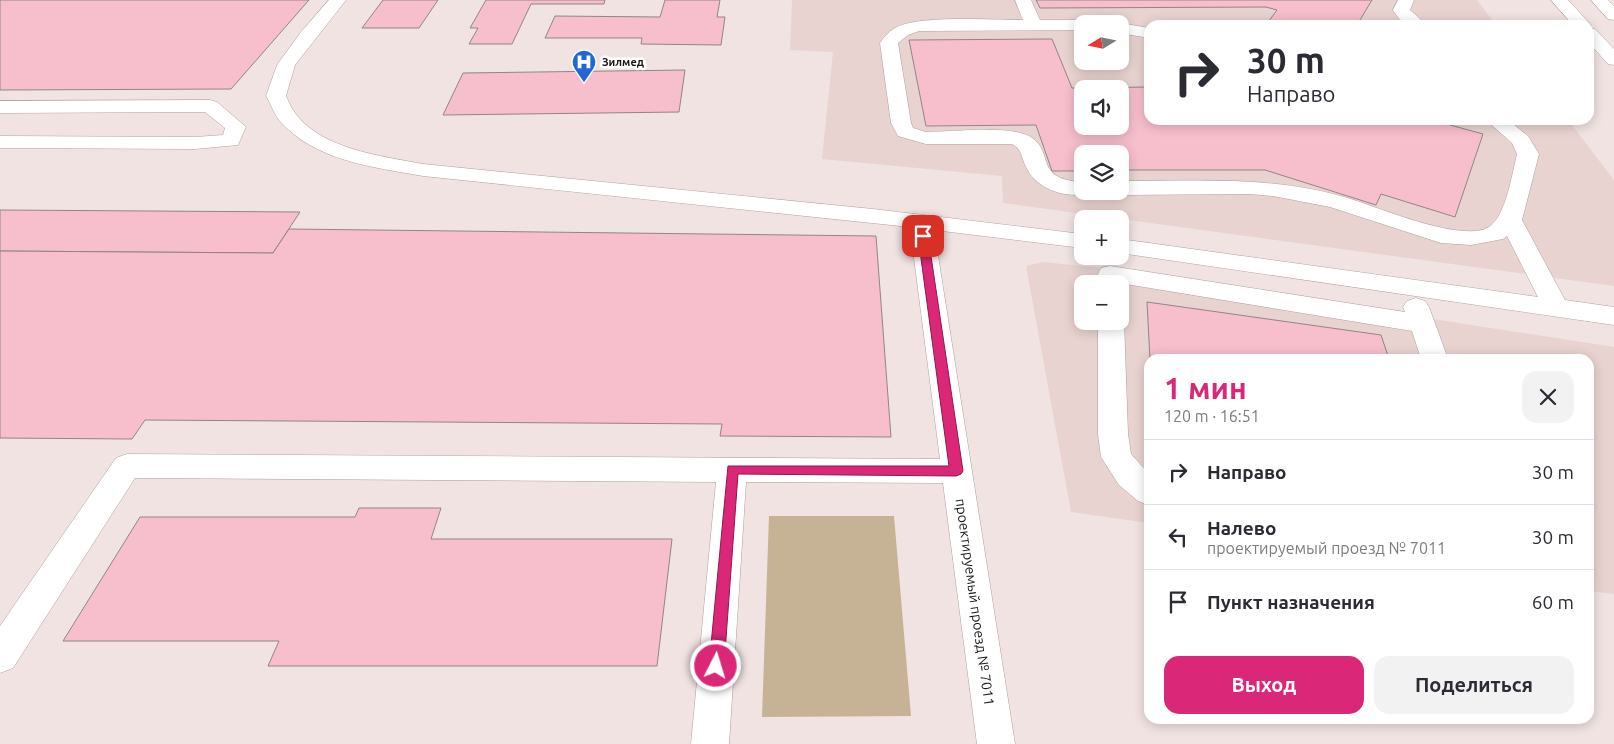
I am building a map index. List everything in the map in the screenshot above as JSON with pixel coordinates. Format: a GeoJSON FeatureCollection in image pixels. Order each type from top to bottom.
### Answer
{"type":"FeatureCollection","features":[{"type":"Feature","properties":{"kind":"street"},"geometry":{"type":"LineString","coordinates":[[338,0],[307,36],[286,65],[276,96],[286,116],[304,132],[319,143],[342,152],[377,162],[423,170],[921,222],[1074,241]]}},
{"type":"Feature","properties":{"kind":"street"},"geometry":{"type":"LineString","coordinates":[[1023,0],[1033,24]]}},
{"type":"Feature","properties":{"kind":"street"},"geometry":{"type":"LineString","coordinates":[[1406,0],[1401,10],[1403,15],[1410,20]]}},
{"type":"Feature","properties":{"kind":"street"},"geometry":{"type":"LineString","coordinates":[[1558,0],[1577,20]]}},
{"type":"Feature","properties":{"kind":"street"},"geometry":{"type":"LineString","coordinates":[[1599,0],[1614,15]]}},
{"type":"Feature","properties":{"kind":"street"},"geometry":{"type":"LineString","coordinates":[[1074,25],[919,26],[902,30],[895,34],[889,43],[901,123],[905,132],[915,136],[1007,137],[1018,139],[1030,149],[1038,172],[1046,181],[1060,186],[1074,187]]}},
{"type":"Feature","properties":{"kind":"street"},"geometry":{"type":"LineString","coordinates":[[1129,30],[1144,32]]}},
{"type":"Feature","properties":{"kind":"street"},"geometry":{"type":"LineString","coordinates":[[1594,38],[1614,60]]}},
{"type":"Feature","properties":{"kind":"street"},"geometry":{"type":"LineString","coordinates":[[0,107],[210,106],[236,127],[231,141],[0,142]]}},
{"type":"Feature","properties":{"kind":"street"},"geometry":{"type":"LineString","coordinates":[[1129,188],[1250,187],[1273,189],[1335,202],[1441,236],[1471,238],[1495,234],[1510,220],[1528,154],[1521,140],[1502,125]]}},
{"type":"Feature","properties":{"kind":"street"},"geometry":{"type":"LineString","coordinates":[[1510,220],[1556,307]]}},
{"type":"Feature","properties":{"kind":"street","name":"проектируемый проезд № 7011"},"geometry":{"type":"LineString","coordinates":[[921,222],[996,744]]}},
{"type":"Feature","properties":{"kind":"street"},"geometry":{"type":"LineString","coordinates":[[1129,247],[1614,316]]}},
{"type":"Feature","properties":{"kind":"street"},"geometry":{"type":"LineString","coordinates":[[1110,271],[1422,324]]}},
{"type":"Feature","properties":{"kind":"street"},"geometry":{"type":"LineString","coordinates":[[1408,287],[1433,354]]}},
{"type":"Feature","properties":{"kind":"street"},"geometry":{"type":"LineString","coordinates":[[1111,330],[1113,434],[1116,457],[1130,476],[1144,488]]}},
{"type":"Feature","properties":{"kind":"street"},"geometry":{"type":"LineString","coordinates":[[0,656],[127,466],[956,471]]}},
{"type":"Feature","properties":{"kind":"street"},"geometry":{"type":"LineString","coordinates":[[710,744],[732,469]]}},
{"type":"Feature","properties":{"kind":"shaded area"},"geometry":{"type":"Polygon","coordinates":[[[792,0],[1477,0],[1492,20],[1144,20],[1144,125],[1572,125],[1614,180],[1614,286],[1129,220],[1129,210],[1074,210],[1074,213],[1003,203],[1002,176],[822,159],[833,52],[790,50],[792,0]]]}},
{"type":"Feature","properties":{"kind":"shaded area"},"geometry":{"type":"Polygon","coordinates":[[[1043,262],[1110,269],[1614,347],[1614,594],[1594,592],[1594,354],[1144,354],[1144,522],[1071,512],[1026,266],[1043,262]]]}},
{"type":"Feature","properties":{"kind":"shaded area"},"geometry":{"type":"Polygon","coordinates":[[[769,516],[894,516],[911,716],[762,717],[769,516]]]}},
{"type":"Feature","properties":{"kind":"building"},"geometry":{"type":"Polygon","coordinates":[[[0,0],[309,0],[231,89],[0,90],[0,0]]]}},
{"type":"Feature","properties":{"kind":"building"},"geometry":{"type":"Polygon","coordinates":[[[383,0],[438,0],[419,28],[362,28],[383,0]]]}},
{"type":"Feature","properties":{"kind":"building"},"geometry":{"type":"Polygon","coordinates":[[[486,0],[605,0],[604,4],[531,4],[512,44],[469,44],[478,28],[470,28],[486,0]]]}},
{"type":"Feature","properties":{"kind":"building"},"geometry":{"type":"Polygon","coordinates":[[[665,0],[720,0],[717,17],[725,17],[721,45],[641,44],[642,38],[545,38],[555,16],[660,17],[665,0]]]}},
{"type":"Feature","properties":{"kind":"building"},"geometry":{"type":"Polygon","coordinates":[[[1036,0],[1372,0],[1360,20],[1270,20],[1277,10],[1266,7],[1040,8],[1036,0]]]}},
{"type":"Feature","properties":{"kind":"building"},"geometry":{"type":"Polygon","coordinates":[[[1052,39],[1072,88],[1074,88],[1074,135],[1129,135],[1129,87],[1144,87],[1144,125],[1450,125],[1483,134],[1455,217],[1381,194],[1376,205],[1265,170],[1129,170],[1129,145],[1074,145],[1074,171],[1052,171],[1036,125],[926,126],[909,40],[1052,39]]]}},
{"type":"Feature","properties":{"kind":"building"},"geometry":{"type":"Polygon","coordinates":[[[685,70],[679,112],[443,115],[463,73],[685,70]]]}},
{"type":"Feature","properties":{"kind":"building"},"geometry":{"type":"Polygon","coordinates":[[[0,210],[300,212],[273,253],[0,251],[0,210]]]}},
{"type":"Feature","properties":{"kind":"building"},"geometry":{"type":"Polygon","coordinates":[[[289,229],[876,236],[891,437],[720,436],[722,424],[145,420],[132,439],[0,438],[0,251],[273,253],[289,229]]]}},
{"type":"Feature","properties":{"kind":"building"},"geometry":{"type":"Polygon","coordinates":[[[1147,302],[1381,335],[1387,354],[1150,354],[1147,302]]]}},
{"type":"Feature","properties":{"kind":"building"},"geometry":{"type":"Polygon","coordinates":[[[359,508],[441,508],[431,539],[672,539],[657,666],[268,666],[279,641],[63,641],[140,517],[355,517],[359,508]]]}},
{"type":"Feature","properties":{"kind":"place","name":"Зилмед"},"geometry":{"type":"Point","coordinates":[584,83]}},
{"type":"Feature","properties":{"kind":"route"},"geometry":{"type":"LineString","coordinates":[[716,666],[732,469],[956,471],[923,236]]}}]}
